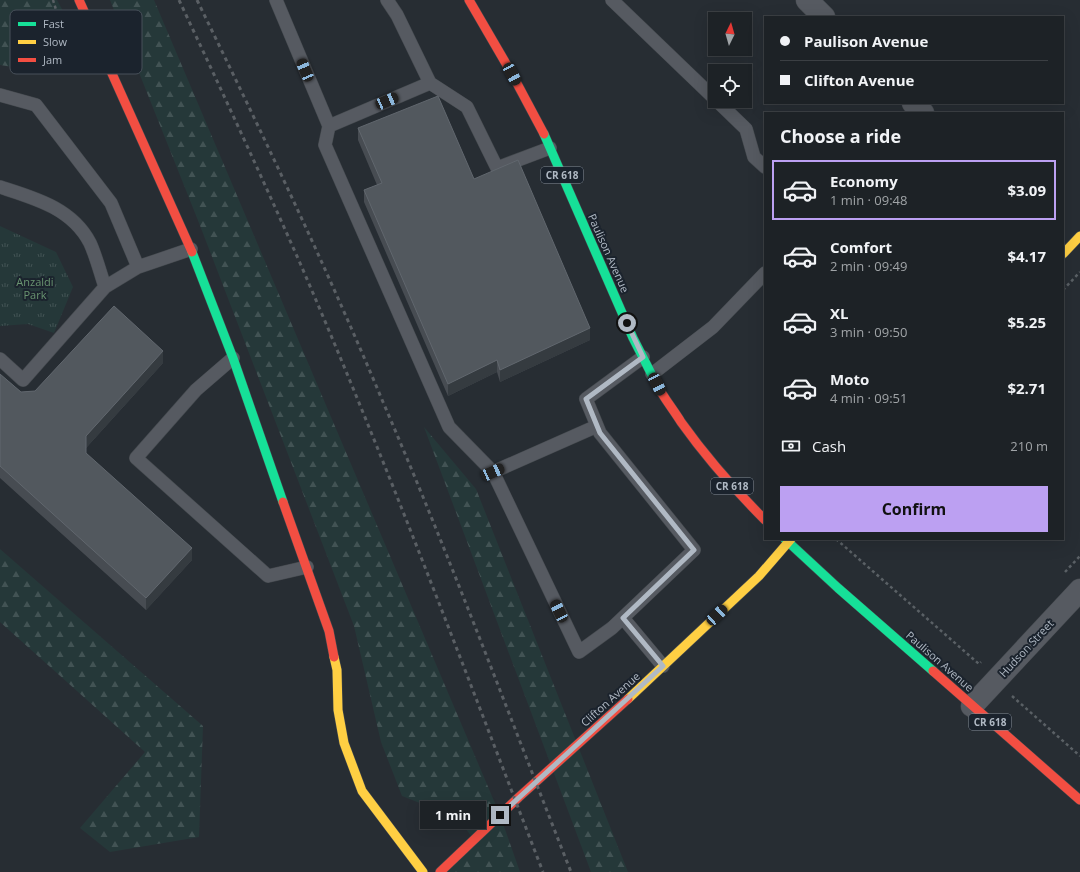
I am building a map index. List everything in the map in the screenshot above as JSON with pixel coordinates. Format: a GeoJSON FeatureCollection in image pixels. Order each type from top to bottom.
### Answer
{"type":"FeatureCollection","features":[{"type":"Feature","properties":{"kind":"main road"},"geometry":{"type":"LineString","coordinates":[[80,0],[83,10]]}},
{"type":"Feature","properties":{"kind":"main road","name":"Paulison Avenue"},"geometry":{"type":"LineString","coordinates":[[469,0],[542,129],[633,338],[662,394],[701,450],[741,496],[764,519]]}},
{"type":"Feature","properties":{"kind":"main road"},"geometry":{"type":"LineString","coordinates":[[112,74],[190,249],[233,358],[307,567],[329,631],[337,670],[338,710],[346,750],[362,791],[378,815],[423,872]]}},
{"type":"Feature","properties":{"kind":"main road","name":"Paulison Avenue"},"geometry":{"type":"LineString","coordinates":[[788,540],[972,706],[1080,800]]}},
{"type":"Feature","properties":{"kind":"main road","name":"Clifton Avenue"},"geometry":{"type":"LineString","coordinates":[[440,872],[761,574],[788,540]]}},
{"type":"Feature","properties":{"kind":"street"},"geometry":{"type":"LineString","coordinates":[[807,0],[823,16]]}},
{"type":"Feature","properties":{"kind":"street"},"geometry":{"type":"LineString","coordinates":[[914,104],[922,112]]}},
{"type":"Feature","properties":{"kind":"street","name":"Hudson Street"},"geometry":{"type":"LineString","coordinates":[[972,706],[1080,590]]}},
{"type":"Feature","properties":{"kind":"lane"},"geometry":{"type":"LineString","coordinates":[[276,0],[329,126],[325,145],[449,427],[493,472],[578,652],[612,628],[694,550],[600,433],[586,399],[643,357]]}},
{"type":"Feature","properties":{"kind":"lane"},"geometry":{"type":"LineString","coordinates":[[387,0],[397,15],[430,83],[467,107],[497,168],[550,148]]}},
{"type":"Feature","properties":{"kind":"lane"},"geometry":{"type":"LineString","coordinates":[[612,0],[708,92]]}},
{"type":"Feature","properties":{"kind":"lane"},"geometry":{"type":"LineString","coordinates":[[329,126],[430,83]]}},
{"type":"Feature","properties":{"kind":"lane"},"geometry":{"type":"LineString","coordinates":[[0,95],[36,105],[111,203],[138,267]]}},
{"type":"Feature","properties":{"kind":"lane"},"geometry":{"type":"LineString","coordinates":[[724,108],[746,129],[754,157],[764,166]]}},
{"type":"Feature","properties":{"kind":"lane"},"geometry":{"type":"LineString","coordinates":[[0,187],[44,202],[61,211],[74,222],[90,243],[105,287]]}},
{"type":"Feature","properties":{"kind":"lane"},"geometry":{"type":"LineString","coordinates":[[0,359],[23,380],[105,287],[138,267],[190,249]]}},
{"type":"Feature","properties":{"kind":"lane"},"geometry":{"type":"LineString","coordinates":[[652,374],[713,327],[764,275]]}},
{"type":"Feature","properties":{"kind":"lane"},"geometry":{"type":"LineString","coordinates":[[233,358],[196,390],[136,458],[268,576],[307,567]]}},
{"type":"Feature","properties":{"kind":"lane"},"geometry":{"type":"LineString","coordinates":[[493,472],[597,426]]}},
{"type":"Feature","properties":{"kind":"lane"},"geometry":{"type":"LineString","coordinates":[[623,618],[663,666]]}},
{"type":"Feature","properties":{"kind":"path"},"geometry":{"type":"LineString","coordinates":[[53,0],[56,10]]}},
{"type":"Feature","properties":{"kind":"path"},"geometry":{"type":"LineString","coordinates":[[1064,289],[1080,272]]}},
{"type":"Feature","properties":{"kind":"path"},"geometry":{"type":"LineString","coordinates":[[837,540],[979,664],[984,658]]}},
{"type":"Feature","properties":{"kind":"path"},"geometry":{"type":"LineString","coordinates":[[1064,573],[1080,556]]}},
{"type":"Feature","properties":{"kind":"path"},"geometry":{"type":"LineString","coordinates":[[1017,691],[1012,696],[1080,756]]}},
{"type":"Feature","properties":{"kind":"green space"},"geometry":{"type":"Polygon","coordinates":[[[0,0],[57,0],[62,10],[10,10],[10,67],[0,65],[0,0]]]}},
{"type":"Feature","properties":{"kind":"green space"},"geometry":{"type":"Polygon","coordinates":[[[110,0],[154,0],[500,815],[520,872],[448,872],[474,840],[458,818],[402,796],[381,742],[354,626],[199,223],[140,74],[142,74],[142,10],[114,10],[110,0]]]}},
{"type":"Feature","properties":{"kind":"green space","name":"Anzaldi Park"},"geometry":{"type":"Polygon","coordinates":[[[0,226],[56,252],[73,287],[54,333],[28,324],[0,326],[0,226]]]}},
{"type":"Feature","properties":{"kind":"green space"},"geometry":{"type":"Polygon","coordinates":[[[424,427],[476,489],[628,872],[591,872],[424,427]]]}},
{"type":"Feature","properties":{"kind":"green space"},"geometry":{"type":"Polygon","coordinates":[[[0,549],[203,726],[199,837],[110,852],[80,828],[145,752],[0,622],[0,549]]]}},
{"type":"Feature","properties":{"kind":"building"},"geometry":{"type":"Polygon","coordinates":[[[438,96],[474,179],[518,160],[590,328],[500,370],[497,360],[448,384],[364,190],[382,183],[358,128],[438,96]]]}},
{"type":"Feature","properties":{"kind":"building"},"geometry":{"type":"Polygon","coordinates":[[[114,306],[163,351],[86,436],[86,453],[192,548],[146,598],[0,466],[0,374],[21,392],[35,391],[114,306]]]}},
{"type":"Feature","properties":{"kind":"railway"},"geometry":{"type":"LineString","coordinates":[[179,0],[300,263],[364,414],[543,872]]}},
{"type":"Feature","properties":{"kind":"railway"},"geometry":{"type":"LineString","coordinates":[[197,0],[293,200],[339,301],[408,460],[456,577],[571,872]]}},
{"type":"Feature","properties":{"kind":"traffic: fast"},"geometry":{"type":"LineString","coordinates":[[544,134],[633,338],[656,383]]}},
{"type":"Feature","properties":{"kind":"traffic: fast"},"geometry":{"type":"LineString","coordinates":[[192,252],[233,358],[283,502]]}},
{"type":"Feature","properties":{"kind":"traffic: fast"},"geometry":{"type":"LineString","coordinates":[[786,540],[838,588],[933,671]]}},
{"type":"Feature","properties":{"kind":"traffic: slow"},"geometry":{"type":"LineString","coordinates":[[1064,253],[1080,236]]}},
{"type":"Feature","properties":{"kind":"traffic: slow"},"geometry":{"type":"LineString","coordinates":[[628,699],[759,576],[790,540]]}},
{"type":"Feature","properties":{"kind":"traffic: slow"},"geometry":{"type":"LineString","coordinates":[[334,657],[337,670],[338,710],[344,743],[362,791],[423,872]]}},
{"type":"Feature","properties":{"kind":"traffic: jam"},"geometry":{"type":"LineString","coordinates":[[79,0],[83,10]]}},
{"type":"Feature","properties":{"kind":"traffic: jam"},"geometry":{"type":"LineString","coordinates":[[469,0],[512,74],[544,134]]}},
{"type":"Feature","properties":{"kind":"traffic: jam"},"geometry":{"type":"LineString","coordinates":[[112,74],[192,252]]}},
{"type":"Feature","properties":{"kind":"traffic: jam"},"geometry":{"type":"LineString","coordinates":[[656,383],[700,448],[731,485],[764,519]]}},
{"type":"Feature","properties":{"kind":"traffic: jam"},"geometry":{"type":"LineString","coordinates":[[283,502],[329,631],[334,657]]}},
{"type":"Feature","properties":{"kind":"traffic: jam"},"geometry":{"type":"LineString","coordinates":[[933,671],[1080,800]]}},
{"type":"Feature","properties":{"kind":"traffic: jam"},"geometry":{"type":"LineString","coordinates":[[440,872],[519,797],[628,699]]}},
{"type":"Feature","properties":{"kind":"route"},"geometry":{"type":"LineString","coordinates":[[500,815],[663,666],[623,618],[694,550],[600,433],[586,399],[643,357],[627,323]]}}]}
